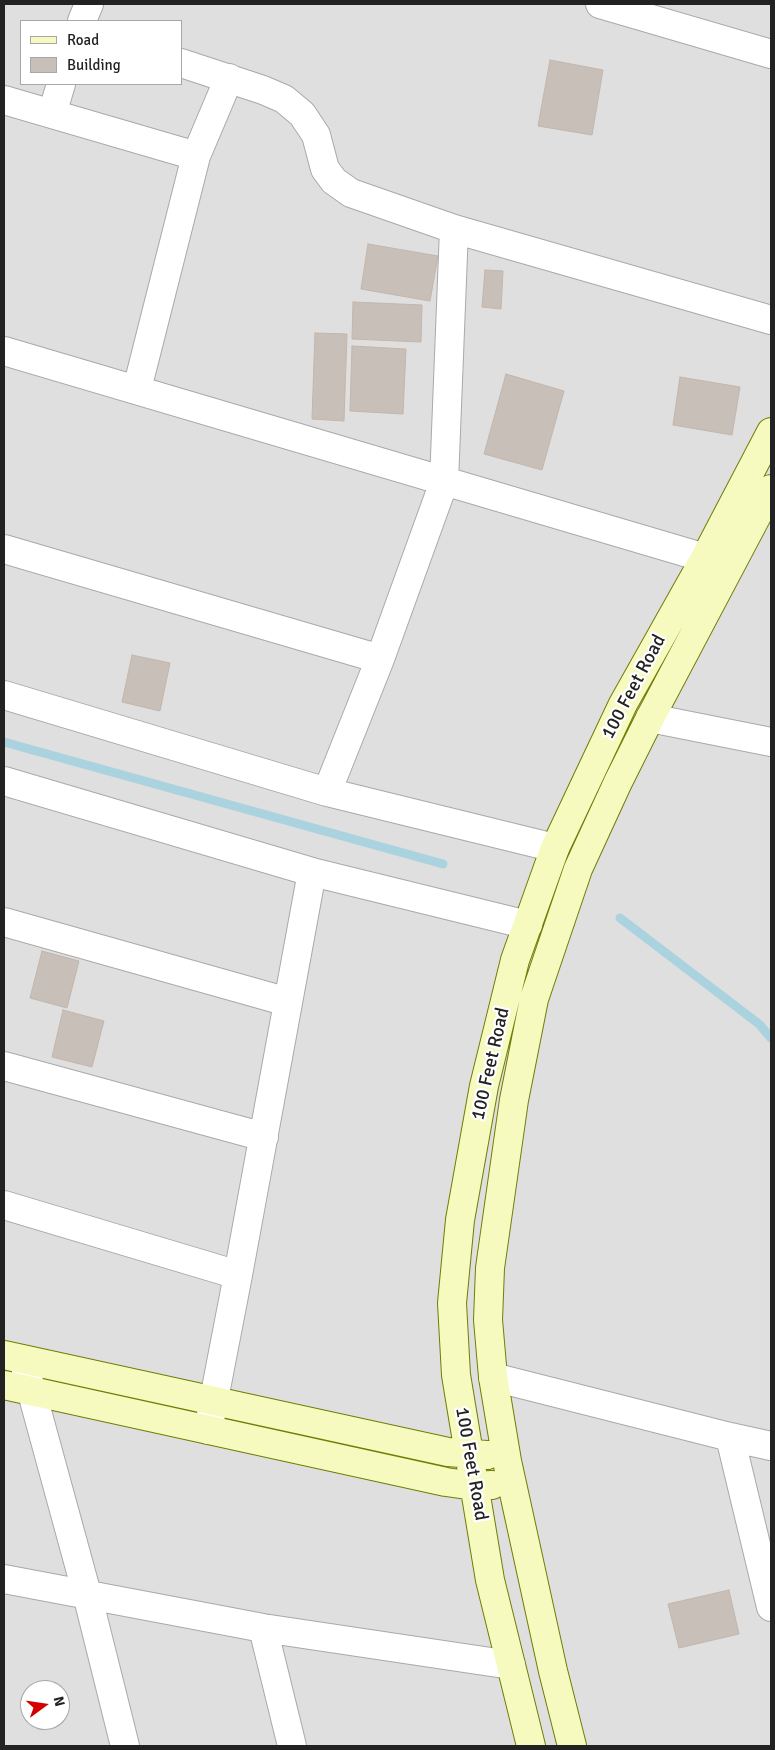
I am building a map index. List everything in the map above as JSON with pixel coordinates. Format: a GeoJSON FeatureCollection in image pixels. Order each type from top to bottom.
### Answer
{"type":"FeatureCollection","features":[{"type":"Feature","properties":{"kind":"main road","name":"100 Feet Road"},"geometry":{"type":"LineString","coordinates":[[531,1746],[490,1580],[456,1375],[452,1303],[460,1220],[484,1086],[515,960],[555,848],[622,704],[705,558],[771,432]]}},
{"type":"Feature","properties":{"kind":"main road","name":"100 Feet Road"},"geometry":{"type":"LineString","coordinates":[[572,1746],[506,1456],[493,1377],[488,1320],[490,1268],[514,1100],[534,999],[578,869],[650,718],[771,489]]}},
{"type":"Feature","properties":{"kind":"main road"},"geometry":{"type":"LineString","coordinates":[[14,1358],[448,1452],[469,1455],[506,1456]]}},
{"type":"Feature","properties":{"kind":"main road"},"geometry":{"type":"LineString","coordinates":[[4,1386],[437,1480],[474,1486],[512,1484]]}},
{"type":"Feature","properties":{"kind":"street"},"geometry":{"type":"LineString","coordinates":[[82,20],[89,4]]}},
{"type":"Feature","properties":{"kind":"street"},"geometry":{"type":"LineString","coordinates":[[600,4],[771,54]]}},
{"type":"Feature","properties":{"kind":"street"},"geometry":{"type":"LineString","coordinates":[[182,63],[229,78],[284,99],[302,114],[316,135],[325,169],[334,181],[351,193],[454,229],[771,320]]}},
{"type":"Feature","properties":{"kind":"street"},"geometry":{"type":"LineString","coordinates":[[137,389],[196,156],[229,78]]}},
{"type":"Feature","properties":{"kind":"street"},"geometry":{"type":"LineString","coordinates":[[52,114],[62,85]]}},
{"type":"Feature","properties":{"kind":"street"},"geometry":{"type":"LineString","coordinates":[[4,100],[196,156]]}},
{"type":"Feature","properties":{"kind":"street"},"geometry":{"type":"LineString","coordinates":[[327,792],[380,660],[444,482],[454,229]]}},
{"type":"Feature","properties":{"kind":"street"},"geometry":{"type":"LineString","coordinates":[[4,351],[705,558]]}},
{"type":"Feature","properties":{"kind":"street"},"geometry":{"type":"LineString","coordinates":[[4,549],[380,660]]}},
{"type":"Feature","properties":{"kind":"street"},"geometry":{"type":"LineString","coordinates":[[4,695],[327,792],[555,848]]}},
{"type":"Feature","properties":{"kind":"street"},"geometry":{"type":"LineString","coordinates":[[650,718],[771,742]]}},
{"type":"Feature","properties":{"kind":"street"},"geometry":{"type":"LineString","coordinates":[[4,781],[312,872],[528,925]]}},
{"type":"Feature","properties":{"kind":"street"},"geometry":{"type":"LineString","coordinates":[[208,1430],[312,872]]}},
{"type":"Feature","properties":{"kind":"street"},"geometry":{"type":"LineString","coordinates":[[4,922],[288,1002]]}},
{"type":"Feature","properties":{"kind":"street"},"geometry":{"type":"LineString","coordinates":[[4,1066],[264,1137]]}},
{"type":"Feature","properties":{"kind":"street"},"geometry":{"type":"LineString","coordinates":[[4,1206],[238,1275]]}},
{"type":"Feature","properties":{"kind":"street"},"geometry":{"type":"LineString","coordinates":[[14,1358],[31,1391],[87,1594],[125,1746]]}},
{"type":"Feature","properties":{"kind":"street"},"geometry":{"type":"LineString","coordinates":[[493,1377],[771,1446]]}},
{"type":"Feature","properties":{"kind":"street"},"geometry":{"type":"LineString","coordinates":[[730,1437],[771,1607]]}},
{"type":"Feature","properties":{"kind":"street"},"geometry":{"type":"LineString","coordinates":[[4,1579],[263,1628],[511,1665]]}},
{"type":"Feature","properties":{"kind":"street"},"geometry":{"type":"LineString","coordinates":[[263,1628],[292,1746]]}},
{"type":"Feature","properties":{"kind":"shaded area"},"geometry":{"type":"Polygon","coordinates":[[[4,4],[771,4],[771,1746],[4,1746],[4,4]]]}},
{"type":"Feature","properties":{"kind":"building"},"geometry":{"type":"Polygon","coordinates":[[[550,60],[603,70],[592,135],[538,126],[550,60]]]}},
{"type":"Feature","properties":{"kind":"building"},"geometry":{"type":"Polygon","coordinates":[[[368,244],[438,256],[430,301],[361,289],[368,244]]]}},
{"type":"Feature","properties":{"kind":"building"},"geometry":{"type":"Polygon","coordinates":[[[485,270],[503,271],[501,309],[482,307],[485,270]]]}},
{"type":"Feature","properties":{"kind":"building"},"geometry":{"type":"Polygon","coordinates":[[[353,302],[422,305],[421,342],[352,339],[353,302]]]}},
{"type":"Feature","properties":{"kind":"building"},"geometry":{"type":"Polygon","coordinates":[[[315,333],[347,334],[344,421],[312,419],[315,333]]]}},
{"type":"Feature","properties":{"kind":"building"},"geometry":{"type":"Polygon","coordinates":[[[352,346],[406,349],[403,414],[350,411],[352,346]]]}},
{"type":"Feature","properties":{"kind":"building"},"geometry":{"type":"Polygon","coordinates":[[[506,374],[564,391],[542,470],[484,454],[506,374]]]}},
{"type":"Feature","properties":{"kind":"building"},"geometry":{"type":"Polygon","coordinates":[[[680,377],[740,387],[732,435],[673,425],[680,377]]]}},
{"type":"Feature","properties":{"kind":"building"},"geometry":{"type":"Polygon","coordinates":[[[132,655],[170,663],[160,711],[122,702],[132,655]]]}},
{"type":"Feature","properties":{"kind":"building"},"geometry":{"type":"Polygon","coordinates":[[[42,951],[79,961],[67,1008],[30,998],[42,951]]]}},
{"type":"Feature","properties":{"kind":"building"},"geometry":{"type":"Polygon","coordinates":[[[63,1010],[104,1021],[92,1067],[52,1057],[63,1010]]]}},
{"type":"Feature","properties":{"kind":"building"},"geometry":{"type":"Polygon","coordinates":[[[729,1590],[739,1634],[679,1648],[668,1604],[729,1590]]]}},
{"type":"Feature","properties":{"kind":"waterway"},"geometry":{"type":"LineString","coordinates":[[4,742],[443,864]]}},
{"type":"Feature","properties":{"kind":"waterway"},"geometry":{"type":"LineString","coordinates":[[620,918],[759,1024],[771,1038]]}}]}
